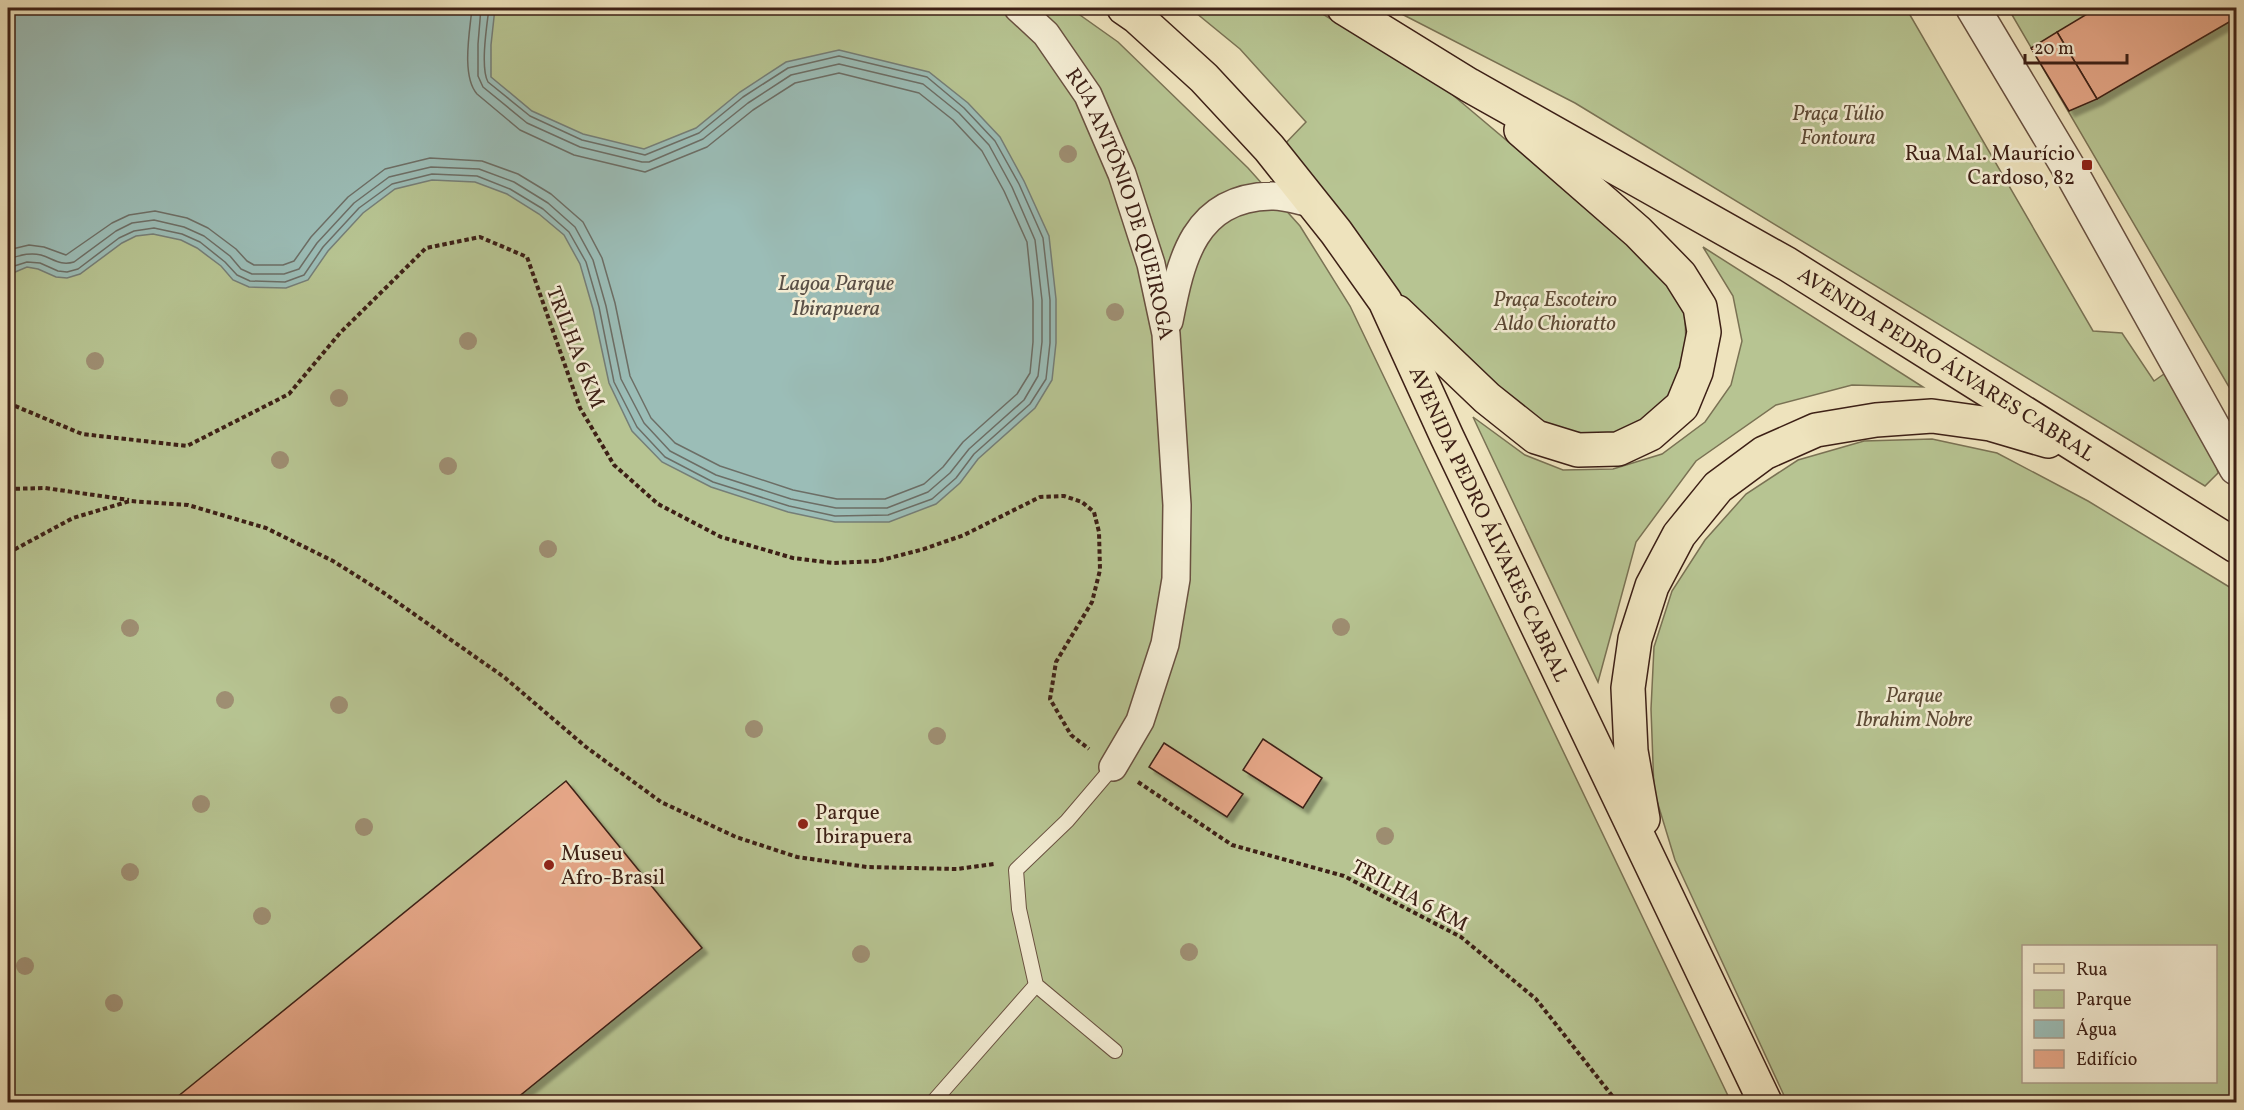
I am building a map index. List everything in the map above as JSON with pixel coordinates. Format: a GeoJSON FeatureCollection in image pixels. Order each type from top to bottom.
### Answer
{"type":"FeatureCollection","features":[{"type":"Feature","properties":{"kind":"main road","name":"AVENIDA PEDRO ÁLVARES CABRAL"},"geometry":{"type":"LineString","coordinates":[[1124,8],[1204,78],[1269,147],[1385,301],[1452,448],[1766,1102]]}},
{"type":"Feature","properties":{"kind":"main road","name":"AVENIDA PEDRO ÁLVARES CABRAL"},"geometry":{"type":"LineString","coordinates":[[1344,8],[1469,85],[1787,264],[2236,546]]}},
{"type":"Feature","properties":{"kind":"main road"},"geometry":{"type":"LineString","coordinates":[[1385,301],[1487,398],[1536,437],[1578,450],[1618,448],[1650,434],[1682,406],[1696,372],[1704,332],[1700,307],[1680,275],[1638,232],[1469,85]]}},
{"type":"Feature","properties":{"kind":"main road"},"geometry":{"type":"LineString","coordinates":[[1650,859],[1631,751],[1628,688],[1635,639],[1652,586],[1679,535],[1718,487],[1764,453],[1816,430],[1876,420],[1932,416],[1990,424],[2084,451]]}},
{"type":"Feature","properties":{"kind":"street","name":"RUA ANTÔNIO DE QUEIROGA"},"geometry":{"type":"LineString","coordinates":[[1018,8],[1046,34],[1088,95],[1122,174],[1151,264],[1166,334]]}},
{"type":"Feature","properties":{"kind":"street"},"geometry":{"type":"LineString","coordinates":[[1973,8],[2071,172],[2236,468]]}},
{"type":"Feature","properties":{"kind":"street","name":"RUA ANTÔNIO DE QUEIROGA"},"geometry":{"type":"LineString","coordinates":[[1166,334],[1178,275],[1191,243],[1214,213],[1239,201],[1272,196],[1312,203]]}},
{"type":"Feature","properties":{"kind":"street"},"geometry":{"type":"LineString","coordinates":[[1113,766],[1140,721],[1165,644],[1176,579],[1178,505],[1166,334]]}},
{"type":"Feature","properties":{"kind":"lane"},"geometry":{"type":"LineString","coordinates":[[1113,766],[1067,821],[1016,870],[1019,909],[1036,985],[1115,1051]]}},
{"type":"Feature","properties":{"kind":"lane"},"geometry":{"type":"LineString","coordinates":[[933,1102],[1036,985]]}},
{"type":"Feature","properties":{"kind":"path","name":"TRILHA 6 KM"},"geometry":{"type":"LineString","coordinates":[[8,403],[82,434],[187,446],[289,394],[340,333],[426,248],[480,237],[527,257],[580,408],[614,465],[658,504],[721,537],[793,558],[833,563],[878,561],[924,549],[964,535],[1040,497],[1064,496],[1082,502],[1094,513],[1099,532],[1100,570],[1092,602],[1056,662],[1050,699],[1071,735]]}},
{"type":"Feature","properties":{"kind":"path"},"geometry":{"type":"LineString","coordinates":[[8,489],[45,488],[148,502]]}},
{"type":"Feature","properties":{"kind":"path"},"geometry":{"type":"LineString","coordinates":[[8,553],[73,518],[130,501],[188,505],[266,528],[333,561],[384,593],[504,677],[586,747],[661,802],[736,837],[797,856],[867,867],[957,869],[1008,862],[1033,853]]}},
{"type":"Feature","properties":{"kind":"path","name":"TRILHA 6 KM"},"geometry":{"type":"LineString","coordinates":[[1142,784],[1232,845],[1344,876],[1461,937],[1536,999],[1617,1102]]}},
{"type":"Feature","properties":{"kind":"green space","name":"Parque Ibirapuera"},"geometry":{"type":"Polygon","coordinates":[[[8,8],[1070,8],[1118,42],[1248,168],[1300,226],[1350,306],[1731,1102],[8,1102],[8,8]]]}},
{"type":"Feature","properties":{"kind":"green space","name":"Praça Escoteiro Aldo Chioratto"},"geometry":{"type":"Polygon","coordinates":[[[1190,8],[1313,8],[1448,91],[1626,241],[1662,278],[1685,312],[1686,350],[1673,393],[1636,428],[1595,438],[1551,433],[1494,390],[1391,289],[1280,149],[1306,122],[1240,49],[1190,8]]]}},
{"type":"Feature","properties":{"kind":"green space","name":"Praça Túlio Fontoura"},"geometry":{"type":"Polygon","coordinates":[[[1390,8],[1906,8],[2093,331],[2122,333],[2154,381],[2164,374],[2214,456],[2218,473],[2205,486],[1575,103],[1390,8]]]}},
{"type":"Feature","properties":{"kind":"green space"},"geometry":{"type":"Polygon","coordinates":[[[2008,8],[2236,8],[2236,399],[2008,8]]]}},
{"type":"Feature","properties":{"kind":"green space"},"geometry":{"type":"Polygon","coordinates":[[[1703,247],[1923,387],[1852,385],[1776,405],[1696,461],[1636,542],[1598,682],[1473,417],[1525,455],[1563,470],[1613,469],[1662,454],[1705,422],[1731,385],[1742,341],[1733,296],[1703,247]]]}},
{"type":"Feature","properties":{"kind":"green space","name":"Parque Ibrahim Nobre"},"geometry":{"type":"Polygon","coordinates":[[[1932,439],[1997,453],[2088,501],[2236,591],[2236,1102],[1787,1102],[1675,860],[1654,791],[1651,709],[1654,647],[1672,591],[1705,540],[1746,494],[1798,460],[1864,441],[1932,439]]]}},
{"type":"Feature","properties":{"kind":"water","name":"Lagoa Parque Ibirapuera"},"geometry":{"type":"Polygon","coordinates":[[[8,8],[495,8],[491,45],[491,77],[532,111],[583,134],[644,149],[696,128],[740,92],[786,62],[839,50],[929,72],[968,103],[1000,137],[1024,181],[1049,236],[1056,299],[1056,343],[1052,380],[1035,408],[978,459],[960,483],[936,504],[889,522],[835,522],[788,512],[711,487],[662,462],[632,431],[609,383],[593,309],[580,264],[564,235],[539,214],[507,194],[475,182],[432,180],[395,189],[363,213],[328,251],[308,280],[286,288],[249,287],[233,280],[221,266],[197,248],[181,240],[153,234],[136,236],[122,243],[80,274],[67,278],[56,277],[27,267],[8,275],[8,8]]]}},
{"type":"Feature","properties":{"kind":"building"},"geometry":{"type":"Polygon","coordinates":[[[2097,8],[2236,8],[2236,18],[2097,99],[2057,32],[2097,8]]]}},
{"type":"Feature","properties":{"kind":"building"},"geometry":{"type":"Polygon","coordinates":[[[2057,32],[2097,99],[2069,111],[2031,48],[2057,32]]]}},
{"type":"Feature","properties":{"kind":"building"},"geometry":{"type":"Polygon","coordinates":[[[1263,739],[1322,778],[1303,808],[1243,770],[1263,739]]]}},
{"type":"Feature","properties":{"kind":"building"},"geometry":{"type":"Polygon","coordinates":[[[1164,743],[1243,794],[1227,817],[1149,767],[1164,743]]]}},
{"type":"Feature","properties":{"kind":"building","name":"Museu Afro-Brasil"},"geometry":{"type":"Polygon","coordinates":[[[566,781],[702,948],[512,1102],[171,1102],[566,781]]]}},
{"type":"Feature","properties":{"kind":"place","name":"Rua Mal. Maurício Cardoso, 82"},"geometry":{"type":"Point","coordinates":[2087,165]}},
{"type":"Feature","properties":{"kind":"place","name":"Parque Ibirapuera"},"geometry":{"type":"Point","coordinates":[803,824]}},
{"type":"Feature","properties":{"kind":"place","name":"Museu Afro-Brasil"},"geometry":{"type":"Point","coordinates":[549,865]}}]}
